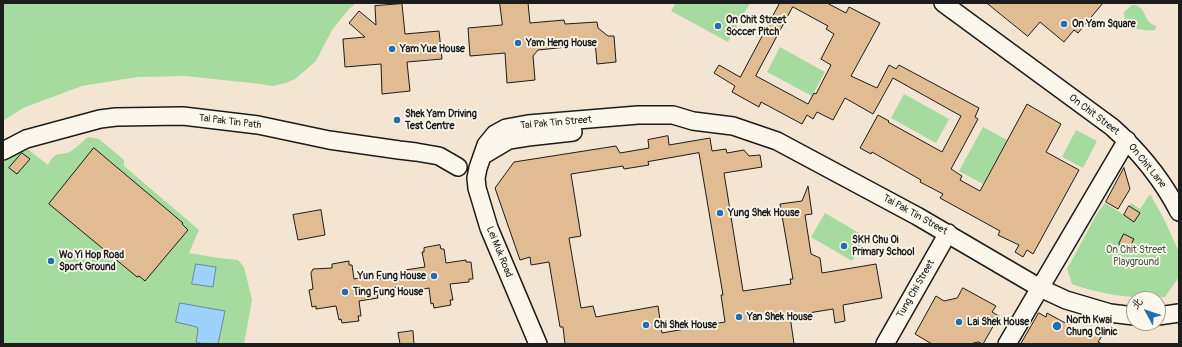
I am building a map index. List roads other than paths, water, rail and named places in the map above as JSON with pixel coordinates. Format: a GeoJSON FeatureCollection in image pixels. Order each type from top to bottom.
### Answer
{"type":"FeatureCollection","features":[{"type":"Feature","properties":{"kind":"street","name":"On Chit Street"},"geometry":{"type":"LineString","coordinates":[[943,3],[1112,127],[1127,140],[1007,344]]}},
{"type":"Feature","properties":{"kind":"street","name":"Tai Pak Tin Street"},"geometry":{"type":"LineString","coordinates":[[482,156],[486,145],[495,134],[506,128],[528,124],[638,115],[673,115],[693,120],[733,126],[777,141],[948,233],[1040,288],[1066,300],[1087,307],[1110,313],[1126,315]]}},
{"type":"Feature","properties":{"kind":"street","name":"Tai Pak Tin Path"},"geometry":{"type":"LineString","coordinates":[[3,150],[26,138],[100,119],[116,117],[183,116],[258,125],[329,140],[439,156],[458,166]]}},
{"type":"Feature","properties":{"kind":"street","name":"On Chit Lane"},"geometry":{"type":"LineString","coordinates":[[1127,140],[1156,174],[1179,212]]}},
{"type":"Feature","properties":{"kind":"street","name":"Lei Muk Road"},"geometry":{"type":"LineString","coordinates":[[482,156],[476,178],[477,188],[488,228],[538,344]]}},
{"type":"Feature","properties":{"kind":"street","name":"Tung Chi Street"},"geometry":{"type":"LineString","coordinates":[[885,344],[948,233]]}},
{"type":"Feature","properties":{"kind":"street"},"geometry":{"type":"LineString","coordinates":[[1166,315],[1179,313]]}},
{"type":"Feature","properties":{"kind":"water"},"geometry":{"type":"Polygon","coordinates":[[[196,264],[216,267],[213,287],[192,284],[196,264]]]}},
{"type":"Feature","properties":{"kind":"water"},"geometry":{"type":"Polygon","coordinates":[[[180,303],[225,311],[218,344],[203,344],[196,342],[197,327],[176,322],[180,303]]]}},
{"type":"Feature","properties":{"kind":"place","name":"On Yam Square"},"geometry":{"type":"Point","coordinates":[1064,24]}},
{"type":"Feature","properties":{"kind":"place","name":"On Chit Street Soccer Pitch"},"geometry":{"type":"Point","coordinates":[718,26]}},
{"type":"Feature","properties":{"kind":"place","name":"Yam Heng House"},"geometry":{"type":"Point","coordinates":[518,43]}},
{"type":"Feature","properties":{"kind":"place","name":"Yam Yue House"},"geometry":{"type":"Point","coordinates":[392,49]}},
{"type":"Feature","properties":{"kind":"place","name":"Shek Yam Driving Test Centre"},"geometry":{"type":"Point","coordinates":[397,120]}},
{"type":"Feature","properties":{"kind":"place","name":"Yung Shek House"},"geometry":{"type":"Point","coordinates":[720,213]}},
{"type":"Feature","properties":{"kind":"place","name":"SKH Chu Oi Primary School"},"geometry":{"type":"Point","coordinates":[844,246]}},
{"type":"Feature","properties":{"kind":"place","name":"Wo Yi Hop Road Sport Ground"},"geometry":{"type":"Point","coordinates":[51,261]}},
{"type":"Feature","properties":{"kind":"place","name":"Yun Fung House"},"geometry":{"type":"Point","coordinates":[434,276]}},
{"type":"Feature","properties":{"kind":"place","name":"Ting Fung House"},"geometry":{"type":"Point","coordinates":[345,292]}},
{"type":"Feature","properties":{"kind":"place","name":"Yan Shek House"},"geometry":{"type":"Point","coordinates":[739,317]}},
{"type":"Feature","properties":{"kind":"place","name":"Lai Shek House"},"geometry":{"type":"Point","coordinates":[959,322]}},
{"type":"Feature","properties":{"kind":"place","name":"Chi Shek House"},"geometry":{"type":"Point","coordinates":[646,325]}},
{"type":"Feature","properties":{"kind":"place","name":"North Kwai Chung Clinic"},"geometry":{"type":"Point","coordinates":[1057,326]}},
{"type":"Feature","properties":{"kind":"park label","name":"On Chit Street Playground"},"geometry":{"type":"Point","coordinates":[1136,256]}}]}
